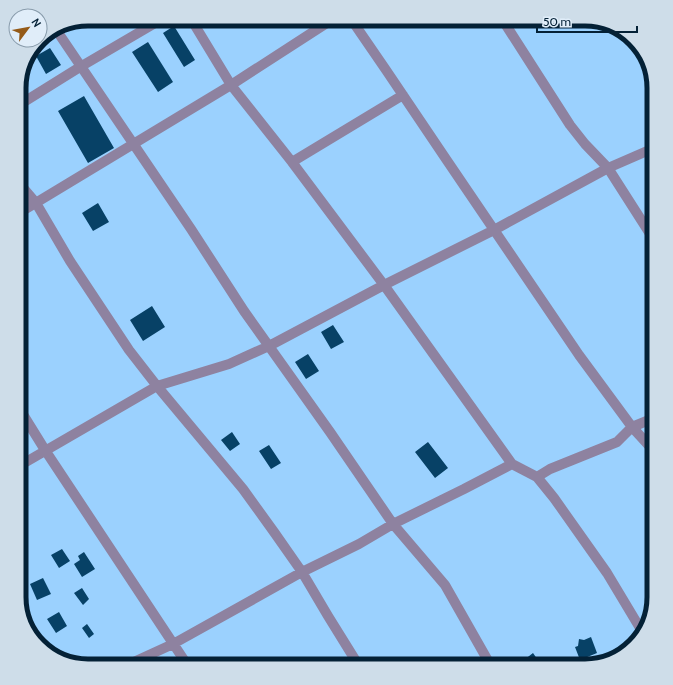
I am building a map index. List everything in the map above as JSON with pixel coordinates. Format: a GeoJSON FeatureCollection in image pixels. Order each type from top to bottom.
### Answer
{"type":"FeatureCollection","features":[{"type":"Feature","properties":{"kind":"street"},"geometry":{"type":"LineString","coordinates":[[26,101],[150,26]]}},
{"type":"Feature","properties":{"kind":"street"},"geometry":{"type":"LineString","coordinates":[[194,26],[232,85],[384,285],[512,464],[537,477],[554,498],[607,574],[639,627]]}},
{"type":"Feature","properties":{"kind":"street"},"geometry":{"type":"LineString","coordinates":[[26,209],[232,85],[322,26]]}},
{"type":"Feature","properties":{"kind":"street"},"geometry":{"type":"LineString","coordinates":[[356,26],[579,355],[632,427],[647,443]]}},
{"type":"Feature","properties":{"kind":"street"},"geometry":{"type":"LineString","coordinates":[[506,26],[570,125],[585,144],[608,168],[647,229]]}},
{"type":"Feature","properties":{"kind":"street"},"geometry":{"type":"LineString","coordinates":[[58,33],[191,229],[244,311],[393,524],[445,585],[487,659]]}},
{"type":"Feature","properties":{"kind":"street"},"geometry":{"type":"LineString","coordinates":[[292,162],[403,95]]}},
{"type":"Feature","properties":{"kind":"street"},"geometry":{"type":"LineString","coordinates":[[26,462],[157,386],[229,364],[269,346],[384,285],[494,230],[608,168],[647,151]]}},
{"type":"Feature","properties":{"kind":"street"},"geometry":{"type":"LineString","coordinates":[[26,191],[36,203],[70,261],[129,350],[243,489],[302,572],[355,659]]}},
{"type":"Feature","properties":{"kind":"street"},"geometry":{"type":"LineString","coordinates":[[26,419],[183,659]]}},
{"type":"Feature","properties":{"kind":"street"},"geometry":{"type":"LineString","coordinates":[[537,477],[550,469],[617,442],[632,427],[647,421]]}},
{"type":"Feature","properties":{"kind":"street"},"geometry":{"type":"LineString","coordinates":[[140,659],[173,644],[302,572],[359,544],[393,524],[512,464]]}},
{"type":"Feature","properties":{"kind":"building"},"geometry":{"type":"Polygon","coordinates":[[[174,26],[195,60],[184,67],[163,33],[174,26]]]}},
{"type":"Feature","properties":{"kind":"building"},"geometry":{"type":"Polygon","coordinates":[[[148,42],[173,82],[158,92],[132,52],[148,42]]]}},
{"type":"Feature","properties":{"kind":"building"},"geometry":{"type":"Polygon","coordinates":[[[50,48],[61,65],[46,74],[36,56],[50,48]]]}},
{"type":"Feature","properties":{"kind":"building"},"geometry":{"type":"Polygon","coordinates":[[[84,96],[114,148],[88,163],[58,111],[84,96]]]}},
{"type":"Feature","properties":{"kind":"building"},"geometry":{"type":"Polygon","coordinates":[[[98,203],[109,222],[93,231],[82,213],[98,203]]]}},
{"type":"Feature","properties":{"kind":"building"},"geometry":{"type":"Polygon","coordinates":[[[152,306],[165,327],[143,341],[130,320],[152,306]]]}},
{"type":"Feature","properties":{"kind":"building"},"geometry":{"type":"Polygon","coordinates":[[[333,325],[344,342],[331,349],[321,332],[333,325]]]}},
{"type":"Feature","properties":{"kind":"building"},"geometry":{"type":"Polygon","coordinates":[[[308,354],[319,371],[306,379],[295,362],[308,354]]]}},
{"type":"Feature","properties":{"kind":"building"},"geometry":{"type":"Polygon","coordinates":[[[232,432],[240,444],[230,451],[221,440],[232,432]]]}},
{"type":"Feature","properties":{"kind":"building"},"geometry":{"type":"Polygon","coordinates":[[[428,442],[448,468],[435,478],[415,452],[428,442]]]}},
{"type":"Feature","properties":{"kind":"building"},"geometry":{"type":"Polygon","coordinates":[[[269,445],[281,463],[271,469],[259,451],[269,445]]]}},
{"type":"Feature","properties":{"kind":"building"},"geometry":{"type":"Polygon","coordinates":[[[62,549],[70,561],[59,568],[51,555],[62,549]]]}},
{"type":"Feature","properties":{"kind":"building"},"geometry":{"type":"Polygon","coordinates":[[[84,552],[95,569],[82,577],[74,564],[80,560],[78,556],[84,552]]]}},
{"type":"Feature","properties":{"kind":"building"},"geometry":{"type":"Polygon","coordinates":[[[43,578],[51,594],[37,600],[30,584],[43,578]]]}},
{"type":"Feature","properties":{"kind":"building"},"geometry":{"type":"Polygon","coordinates":[[[82,588],[89,599],[83,605],[74,593],[82,588]]]}},
{"type":"Feature","properties":{"kind":"building"},"geometry":{"type":"Polygon","coordinates":[[[59,612],[67,626],[56,633],[47,619],[59,612]]]}},
{"type":"Feature","properties":{"kind":"building"},"geometry":{"type":"Polygon","coordinates":[[[87,624],[94,634],[89,638],[82,628],[87,624]]]}},
{"type":"Feature","properties":{"kind":"building"},"geometry":{"type":"Polygon","coordinates":[[[591,637],[597,653],[580,659],[575,647],[578,646],[579,639],[584,640],[591,637]]]}},
{"type":"Feature","properties":{"kind":"building"},"geometry":{"type":"Polygon","coordinates":[[[533,653],[537,659],[525,659],[533,653]]]}}]}
